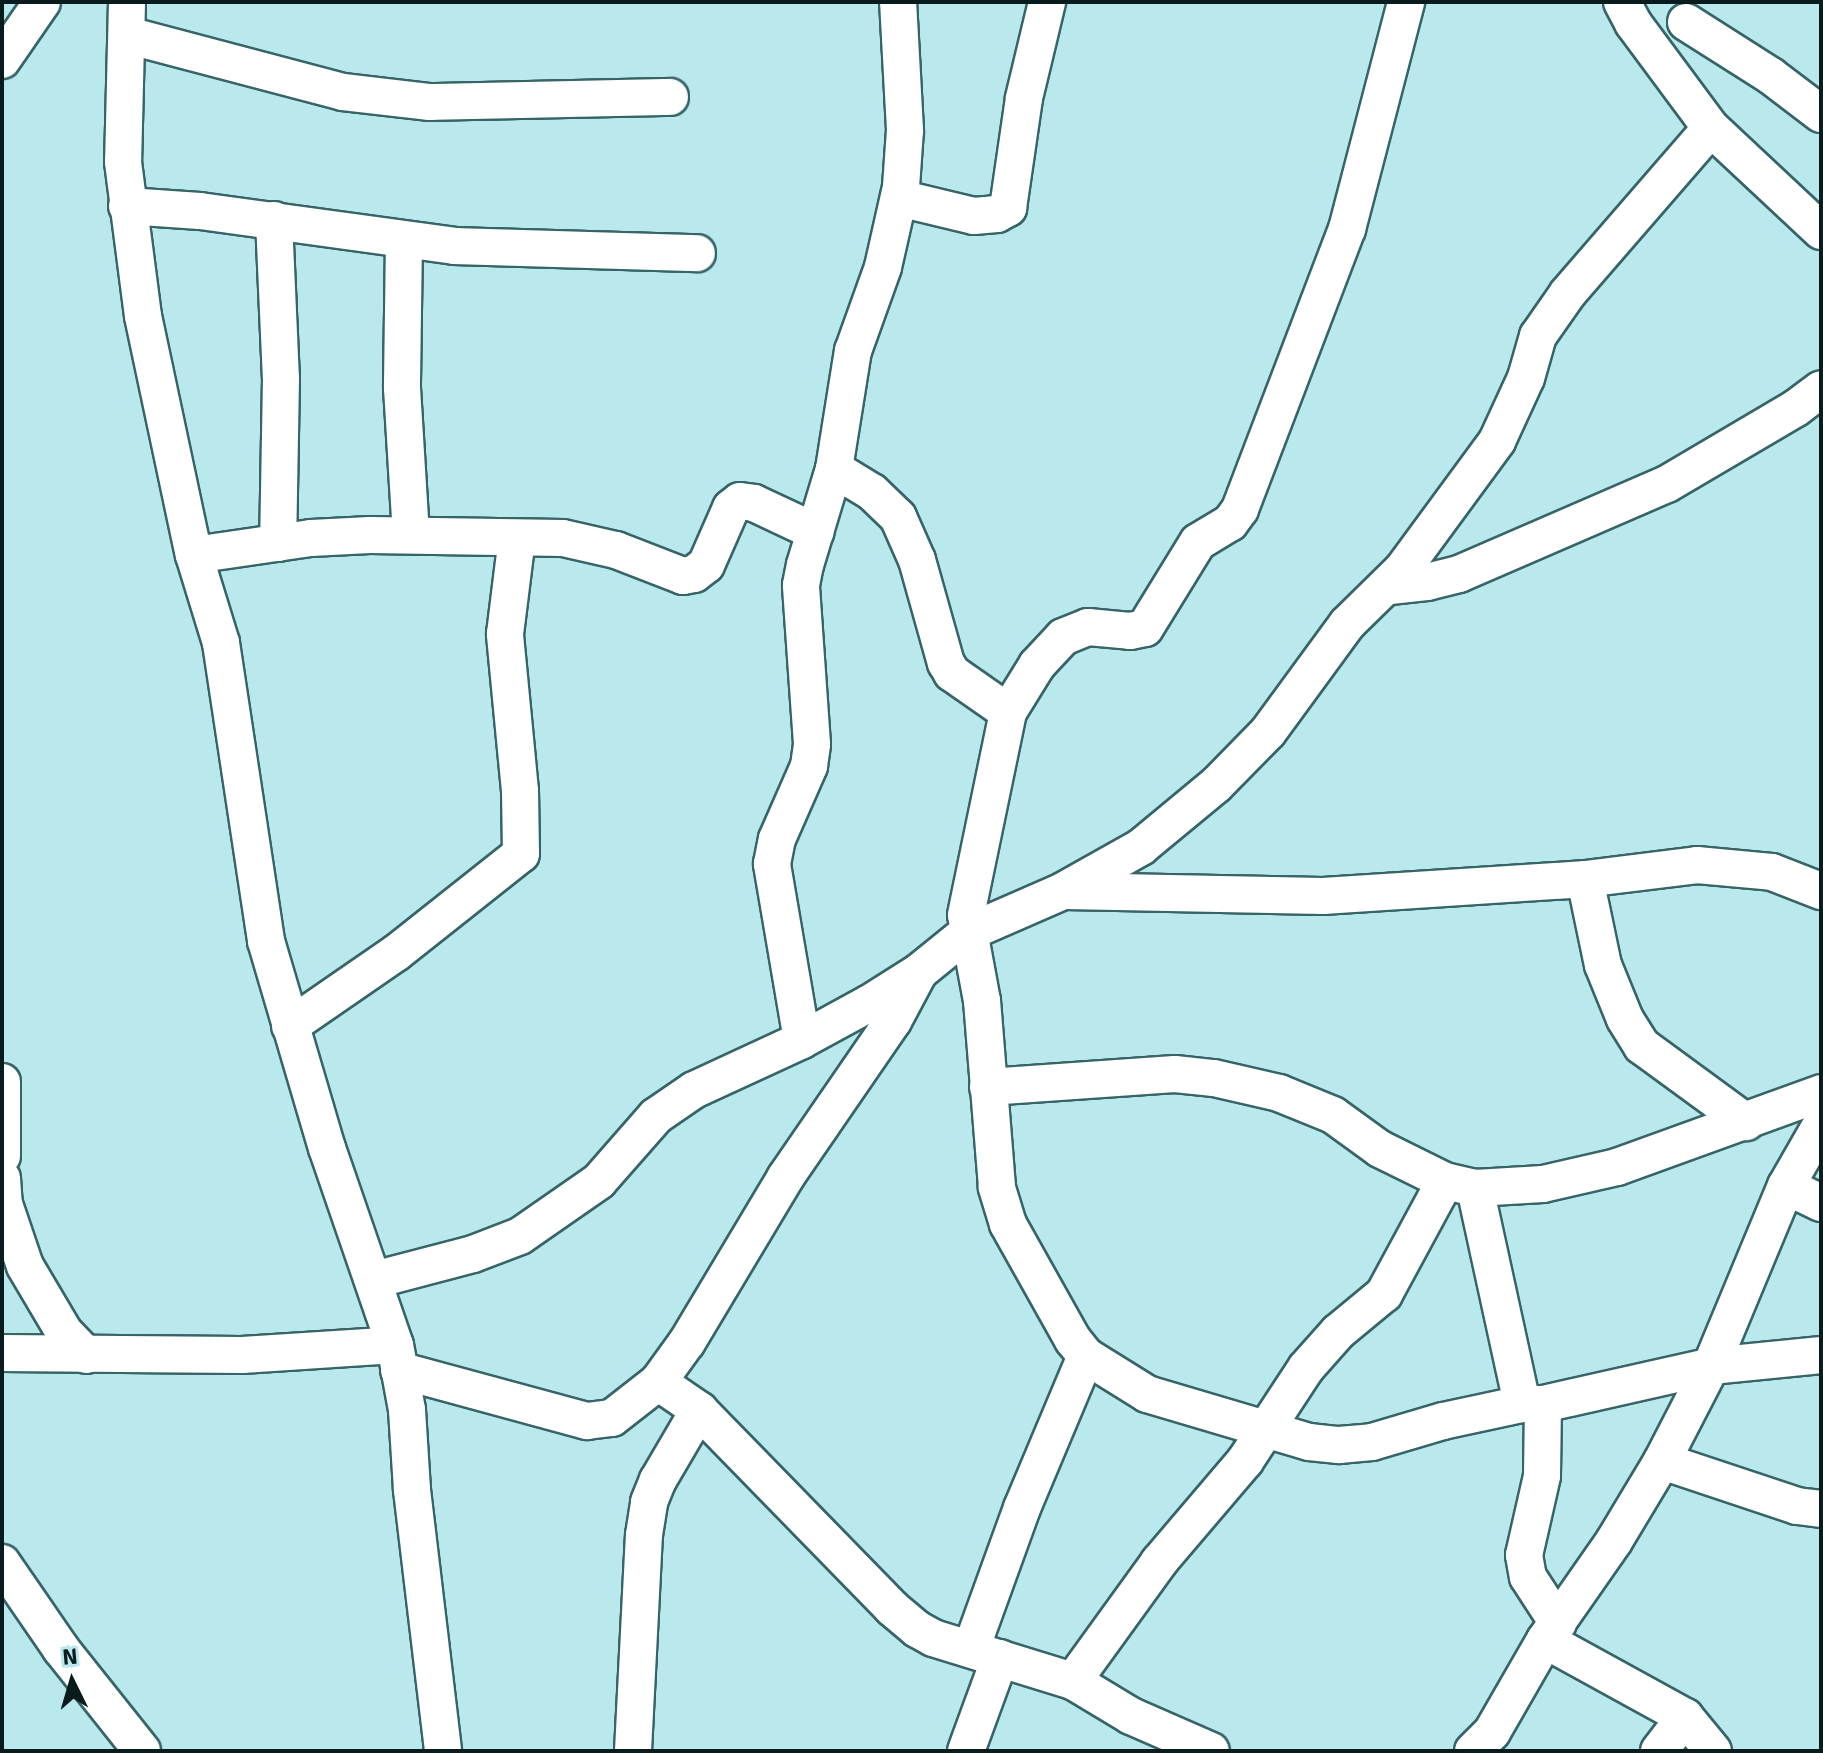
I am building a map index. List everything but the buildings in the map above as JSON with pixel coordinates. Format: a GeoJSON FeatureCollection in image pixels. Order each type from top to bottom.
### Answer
{"type":"FeatureCollection","features":[{"type":"Feature","properties":{"kind":"street"},"geometry":{"type":"LineString","coordinates":[[2,60],[42,2]]}},
{"type":"Feature","properties":{"kind":"street"},"geometry":{"type":"LineString","coordinates":[[802,1040],[772,864],[777,839],[809,766],[812,744],[801,585],[834,469],[853,351],[883,267],[899,198],[905,130],[898,2]]}},
{"type":"Feature","properties":{"kind":"street"},"geometry":{"type":"LineString","coordinates":[[899,198],[974,216],[997,214],[1008,208],[1022,111],[1047,2]]}},
{"type":"Feature","properties":{"kind":"street"},"geometry":{"type":"LineString","coordinates":[[1406,2],[1347,229],[1240,509],[1230,523],[1198,542],[1145,628],[1130,631],[1088,627],[1063,637],[1037,665],[1008,712],[966,915],[982,1001],[997,1187],[1008,1224],[1073,1340],[1086,1356],[1147,1394],[1309,1442],[1350,1444],[1711,1366],[1821,1355]]}},
{"type":"Feature","properties":{"kind":"street"},"geometry":{"type":"LineString","coordinates":[[1622,2],[1633,23],[1711,128],[1821,231]]}},
{"type":"Feature","properties":{"kind":"street"},"geometry":{"type":"LineString","coordinates":[[1660,57],[1692,12],[1821,114]]}},
{"type":"Feature","properties":{"kind":"street"},"geometry":{"type":"LineString","coordinates":[[443,1751],[412,1490],[407,1410],[397,1357],[374,1280],[327,1148],[266,941],[221,643],[194,555],[143,316],[123,162],[127,19],[310,85],[389,97],[430,102],[670,97]]}},
{"type":"Feature","properties":{"kind":"street"},"geometry":{"type":"LineString","coordinates":[[374,1280],[473,1254],[520,1236],[599,1181],[656,1116],[681,1099],[728,1072],[802,1040],[919,972],[967,933],[1063,891],[1141,847],[1216,785],[1268,732],[1347,624],[1390,586],[1497,441],[1526,378],[1538,336],[1568,293],[1711,128]]}},
{"type":"Feature","properties":{"kind":"street"},"geometry":{"type":"LineString","coordinates":[[127,206],[274,220],[404,240],[547,251],[697,253]]}},
{"type":"Feature","properties":{"kind":"street"},"geometry":{"type":"LineString","coordinates":[[274,220],[281,378],[278,543]]}},
{"type":"Feature","properties":{"kind":"street"},"geometry":{"type":"LineString","coordinates":[[404,240],[402,388],[411,535]]}},
{"type":"Feature","properties":{"kind":"street"},"geometry":{"type":"LineString","coordinates":[[1390,586],[1441,579],[1475,568],[1667,484],[1796,408],[1821,389]]}},
{"type":"Feature","properties":{"kind":"street"},"geometry":{"type":"LineString","coordinates":[[834,469],[891,508],[906,532],[917,560],[946,663],[952,673],[1008,712]]}},
{"type":"Feature","properties":{"kind":"street"},"geometry":{"type":"LineString","coordinates":[[194,555],[278,543],[411,535],[588,541],[683,576],[694,574],[706,565],[731,508],[740,501],[754,503],[816,532]]}},
{"type":"Feature","properties":{"kind":"street"},"geometry":{"type":"LineString","coordinates":[[290,1026],[396,953],[521,854],[520,791],[505,634],[517,538]]}},
{"type":"Feature","properties":{"kind":"street"},"geometry":{"type":"LineString","coordinates":[[1063,891],[1323,896],[1585,879],[1697,865],[1772,872],[1821,891]]}},
{"type":"Feature","properties":{"kind":"street"},"geometry":{"type":"LineString","coordinates":[[1585,879],[1603,965],[1625,1019],[1642,1046],[1746,1122]]}},
{"type":"Feature","properties":{"kind":"street"},"geometry":{"type":"LineString","coordinates":[[2,1353],[397,1357],[587,1421],[612,1418],[658,1382],[715,1300],[785,1178],[893,1021],[919,972]]}},
{"type":"Feature","properties":{"kind":"street"},"geometry":{"type":"LineString","coordinates":[[988,1087],[1175,1074],[1214,1078],[1279,1093],[1333,1115],[1380,1149],[1460,1184],[1543,1184],[1617,1167],[1821,1093]]}},
{"type":"Feature","properties":{"kind":"street"},"geometry":{"type":"LineString","coordinates":[[2,1082],[2,1156]]}},
{"type":"Feature","properties":{"kind":"street"},"geometry":{"type":"LineString","coordinates":[[1473,1751],[1492,1732],[1552,1631],[1662,1461],[1711,1366],[1786,1186],[1821,1125]]}},
{"type":"Feature","properties":{"kind":"street"},"geometry":{"type":"LineString","coordinates":[[2,1178],[7,1216],[25,1266],[64,1332],[86,1355]]}},
{"type":"Feature","properties":{"kind":"street"},"geometry":{"type":"LineString","coordinates":[[1460,1184],[1532,1404],[1542,1476],[1524,1555],[1528,1577],[1552,1631],[1685,1717],[1713,1751]]}},
{"type":"Feature","properties":{"kind":"street"},"geometry":{"type":"LineString","coordinates":[[1073,1681],[1159,1562],[1245,1461],[1306,1368],[1338,1332],[1384,1294],[1460,1184]]}},
{"type":"Feature","properties":{"kind":"street"},"geometry":{"type":"LineString","coordinates":[[1786,1186],[1821,1203]]}},
{"type":"Feature","properties":{"kind":"street"},"geometry":{"type":"LineString","coordinates":[[966,1751],[1022,1508],[1086,1356]]}},
{"type":"Feature","properties":{"kind":"street"},"geometry":{"type":"LineString","coordinates":[[658,1382],[699,1410],[892,1608],[933,1638],[1073,1681],[1131,1716],[1162,1741],[1211,1751]]}},
{"type":"Feature","properties":{"kind":"street"},"geometry":{"type":"LineString","coordinates":[[633,1751],[644,1535],[649,1502],[658,1480],[699,1410]]}},
{"type":"Feature","properties":{"kind":"street"},"geometry":{"type":"LineString","coordinates":[[1662,1461],[1797,1506],[1821,1509]]}},
{"type":"Feature","properties":{"kind":"street"},"geometry":{"type":"LineString","coordinates":[[2,1563],[61,1649],[142,1751]]}},
{"type":"Feature","properties":{"kind":"street"},"geometry":{"type":"LineString","coordinates":[[1659,1751],[1685,1717]]}}]}
